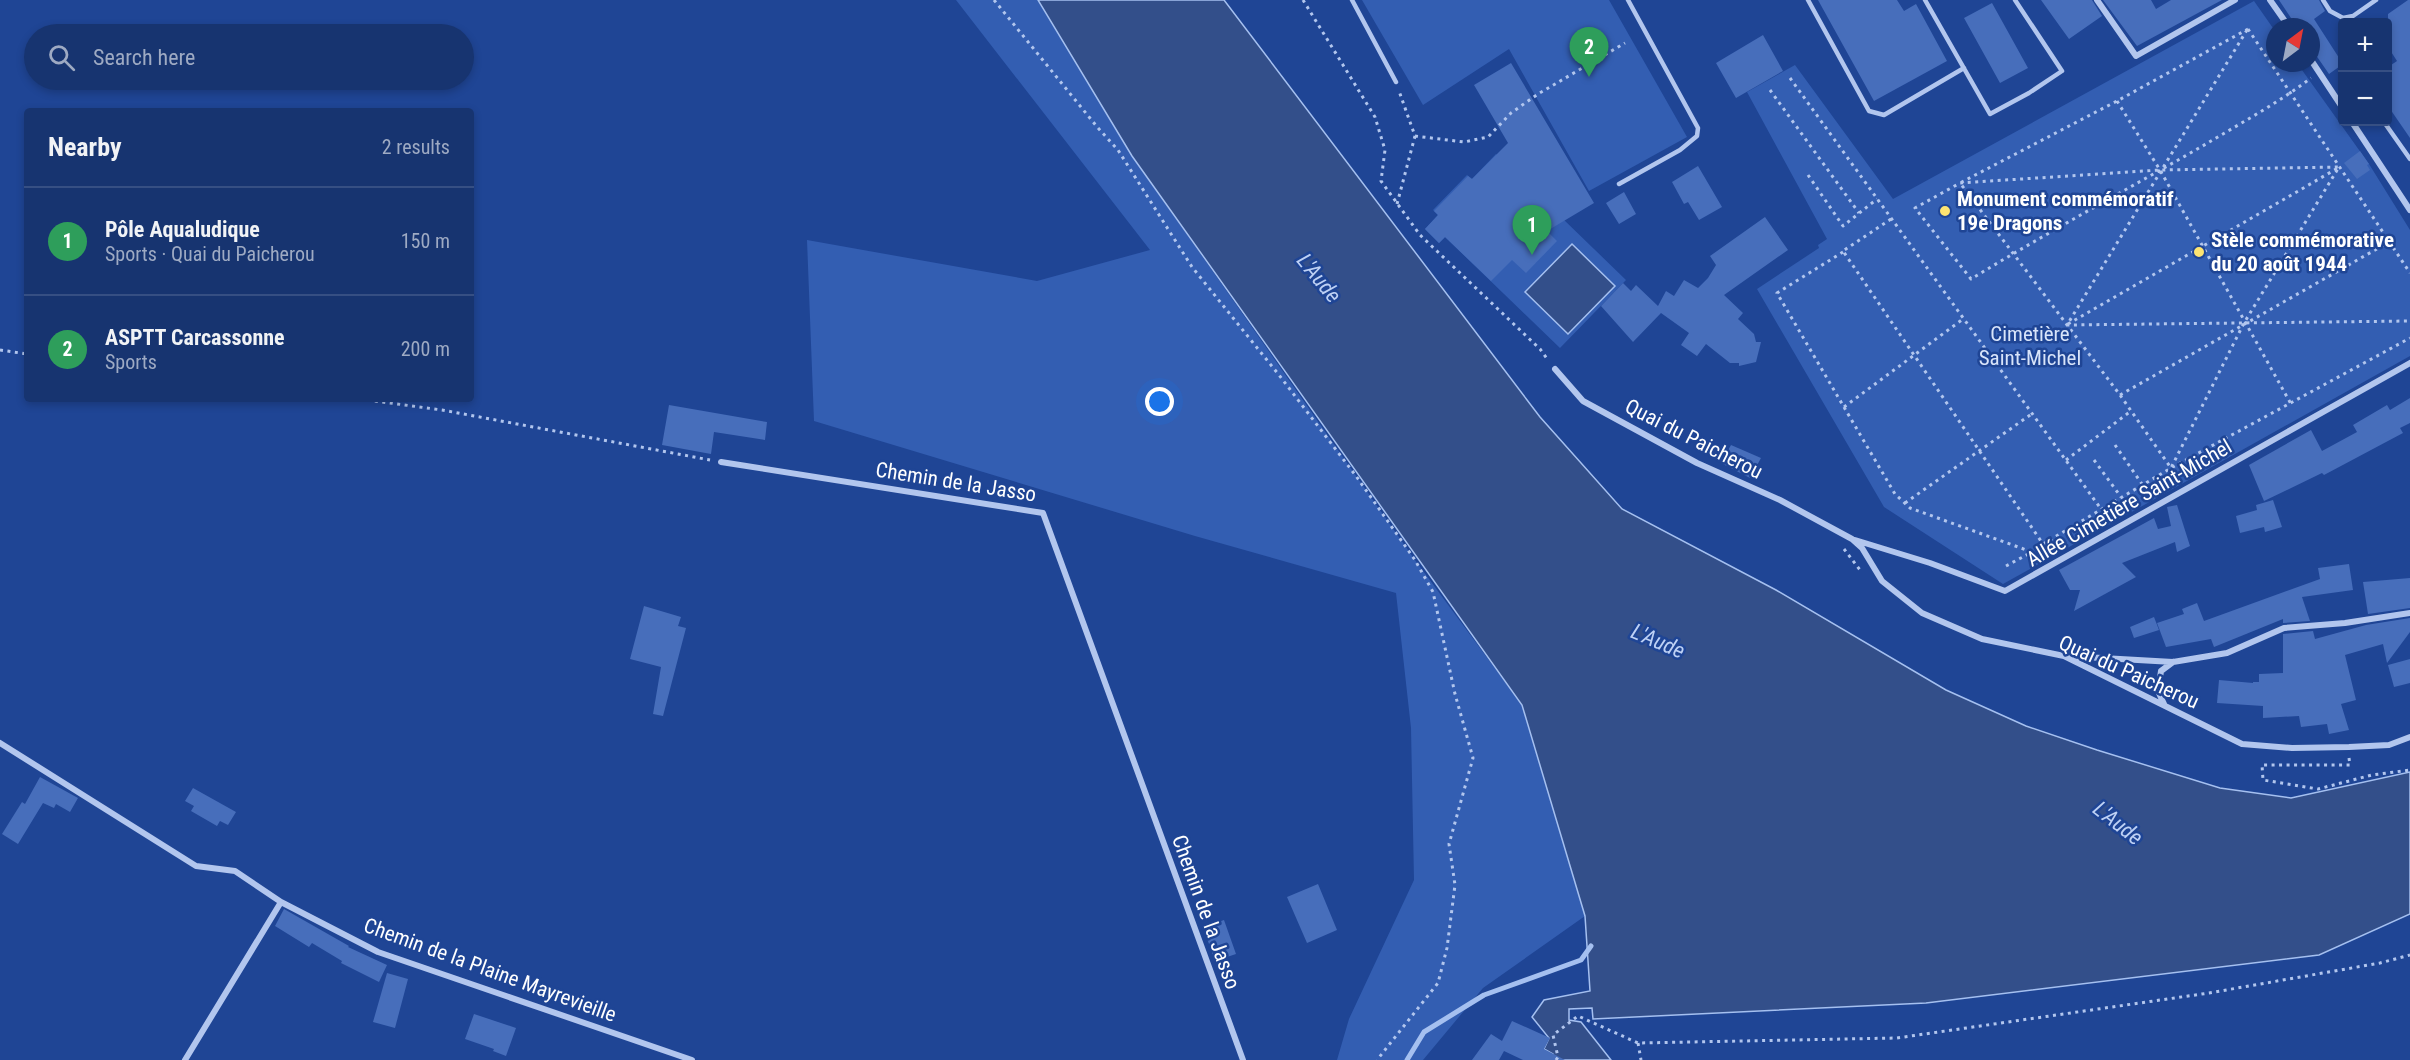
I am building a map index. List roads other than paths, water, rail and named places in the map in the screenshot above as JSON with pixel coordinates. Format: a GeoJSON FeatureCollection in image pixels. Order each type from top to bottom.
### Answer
{"type":"FeatureCollection","features":[{"type":"Feature","properties":{"kind":"street"},"geometry":{"type":"LineString","coordinates":[[2097,0],[2136,56],[2235,0]]}},
{"type":"Feature","properties":{"kind":"street"},"geometry":{"type":"LineString","coordinates":[[2270,0],[2283,18]]}},
{"type":"Feature","properties":{"kind":"street"},"geometry":{"type":"LineString","coordinates":[[2319,72],[2338,100]]}},
{"type":"Feature","properties":{"kind":"street"},"geometry":{"type":"LineString","coordinates":[[2355,126],[2410,210]]}},
{"type":"Feature","properties":{"kind":"street","name":"Allée Cimetière Saint-Michel"},"geometry":{"type":"LineString","coordinates":[[1852,539],[1930,563],[2005,591],[2410,363]]}},
{"type":"Feature","properties":{"kind":"street","name":"Quai du Paicherou"},"geometry":{"type":"LineString","coordinates":[[1555,369],[1582,401],[1697,463],[1780,500],[1852,539],[1862,548],[1882,581],[1922,613],[1982,639],[2064,656],[2242,744],[2292,748],[2349,747],[2389,745],[2410,737]]}},
{"type":"Feature","properties":{"kind":"street","name":"Chemin de la Jasso"},"geometry":{"type":"LineString","coordinates":[[721,462],[1043,513],[1243,1060]]}},
{"type":"Feature","properties":{"kind":"street"},"geometry":{"type":"LineString","coordinates":[[2064,656],[2173,662],[2227,653],[2284,628],[2345,624],[2410,613]]}},
{"type":"Feature","properties":{"kind":"street"},"geometry":{"type":"LineString","coordinates":[[2164,704],[2158,691],[2161,672],[2173,662]]}},
{"type":"Feature","properties":{"kind":"street","name":"Chemin de la Plaine Mayrevieille"},"geometry":{"type":"LineString","coordinates":[[0,743],[196,866],[235,871],[281,902],[378,952],[692,1060]]}},
{"type":"Feature","properties":{"kind":"street"},"geometry":{"type":"LineString","coordinates":[[185,1060],[281,902]]}},
{"type":"Feature","properties":{"kind":"lane"},"geometry":{"type":"LineString","coordinates":[[1352,0],[1396,82]]}},
{"type":"Feature","properties":{"kind":"lane"},"geometry":{"type":"LineString","coordinates":[[1619,184],[1680,150],[1697,136],[1698,128],[1628,0]]}},
{"type":"Feature","properties":{"kind":"lane"},"geometry":{"type":"LineString","coordinates":[[1808,0],[1869,111],[1884,115],[1964,68]]}},
{"type":"Feature","properties":{"kind":"lane"},"geometry":{"type":"LineString","coordinates":[[1925,0],[1990,114],[2029,93],[2062,71],[2014,0]]}},
{"type":"Feature","properties":{"kind":"lane"},"geometry":{"type":"LineString","coordinates":[[2322,0],[2330,10],[2342,18]]}},
{"type":"Feature","properties":{"kind":"lane"},"geometry":{"type":"LineString","coordinates":[[2349,18],[2376,0]]}},
{"type":"Feature","properties":{"kind":"lane"},"geometry":{"type":"LineString","coordinates":[[2387,126],[2410,159]]}},
{"type":"Feature","properties":{"kind":"water","name":"L'Aude"},"geometry":{"type":"Polygon","coordinates":[[[1038,0],[1224,0],[1540,417],[1622,509],[1776,590],[1946,690],[2026,726],[2097,750],[2220,788],[2291,798],[2410,772],[2410,914],[2319,955],[1926,1003],[1593,1019],[1592,1008],[1569,1009],[1569,1020],[1581,1022],[1611,1060],[1556,1060],[1553,1054],[1544,1049],[1549,1038],[1532,1017],[1544,1000],[1590,991],[1585,916],[1522,705],[1132,156],[1038,0]]]}},
{"type":"Feature","properties":{"kind":"water"},"geometry":{"type":"Polygon","coordinates":[[[1572,244],[1615,286],[1568,334],[1525,292],[1572,244]]]}},
{"type":"Feature","properties":{"kind":"waterway"},"geometry":{"type":"LineString","coordinates":[[1407,1060],[1424,1032],[1484,995],[1581,960],[1591,946]]}},
{"type":"Feature","properties":{"kind":"place","name":"ASPTT Carcassonne"},"geometry":{"type":"Point","coordinates":[1589,77]}},
{"type":"Feature","properties":{"kind":"place","name":"Monument commémoratif 19e Dragons"},"geometry":{"type":"Point","coordinates":[1945,211]}},
{"type":"Feature","properties":{"kind":"place","name":"Stèle commémorative du 20 août 1944"},"geometry":{"type":"Point","coordinates":[2199,252]}},
{"type":"Feature","properties":{"kind":"place","name":"Pôle Aqualudique"},"geometry":{"type":"Point","coordinates":[1532,255]}},
{"type":"Feature","properties":{"kind":"park label","name":"Cimetière Saint-Michel"},"geometry":{"type":"Point","coordinates":[2030,346]}}]}
